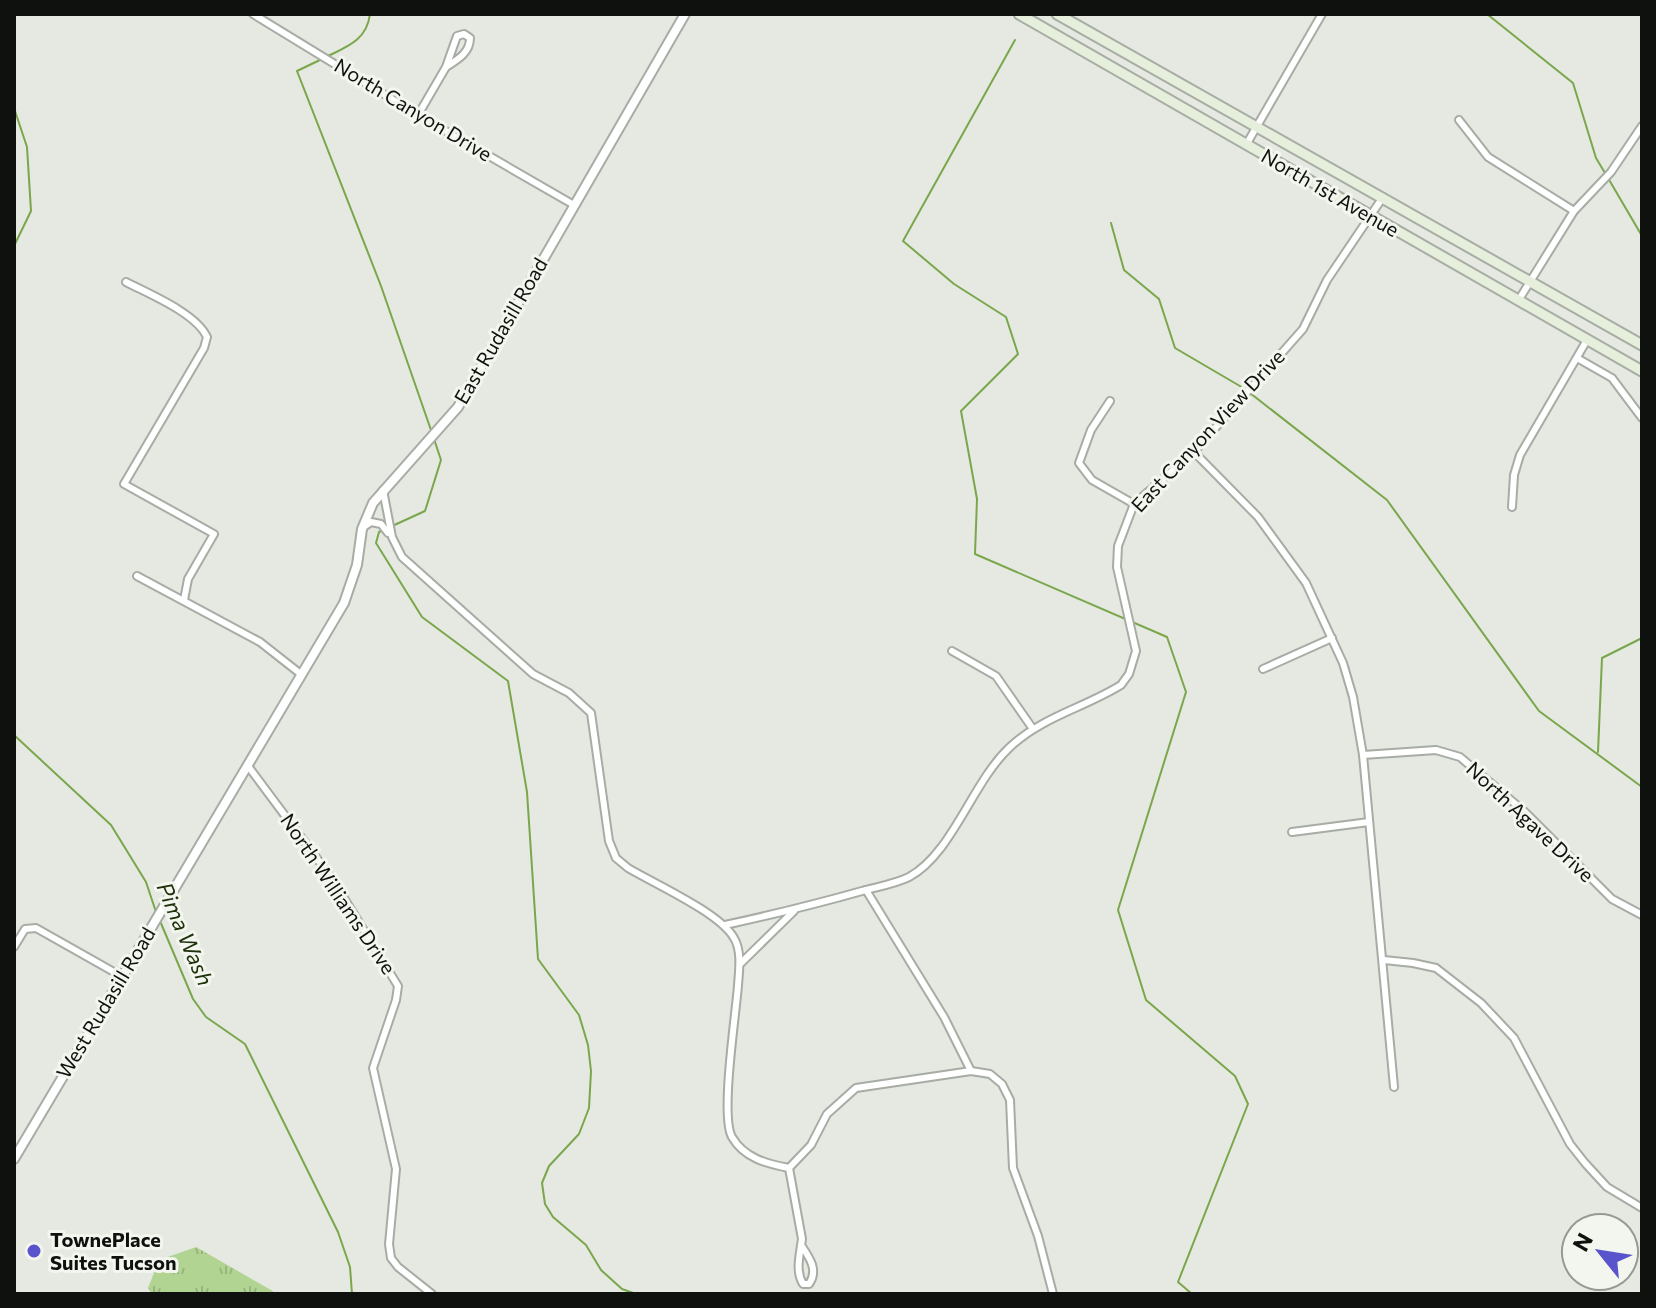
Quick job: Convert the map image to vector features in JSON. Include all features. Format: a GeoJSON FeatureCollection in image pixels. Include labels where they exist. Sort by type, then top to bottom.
{"type":"FeatureCollection","features":[{"type":"Feature","properties":{"kind":"main road","name":"North 1st Avenue"},"geometry":{"type":"LineString","coordinates":[[1019,14],[1642,371]]}},
{"type":"Feature","properties":{"kind":"main road","name":"North 1st Avenue"},"geometry":{"type":"LineString","coordinates":[[1057,14],[1642,345]]}},
{"type":"Feature","properties":{"kind":"street","name":"North Canyon Drive"},"geometry":{"type":"LineString","coordinates":[[253,14],[418,115],[574,205]]}},
{"type":"Feature","properties":{"kind":"street","name":"East Rudasill Road"},"geometry":{"type":"LineString","coordinates":[[248,766],[344,603],[357,565],[362,528],[373,503],[458,407],[685,14]]}},
{"type":"Feature","properties":{"kind":"street"},"geometry":{"type":"LineString","coordinates":[[1246,145],[1322,14]]}},
{"type":"Feature","properties":{"kind":"street"},"geometry":{"type":"LineString","coordinates":[[418,115],[446,67],[457,36],[464,34],[470,38],[460,59],[446,67]]}},
{"type":"Feature","properties":{"kind":"street"},"geometry":{"type":"LineString","coordinates":[[1459,120],[1488,157],[1574,211]]}},
{"type":"Feature","properties":{"kind":"street"},"geometry":{"type":"LineString","coordinates":[[1518,301],[1574,211],[1611,172],[1642,126]]}},
{"type":"Feature","properties":{"kind":"street","name":"East Canyon View Drive"},"geometry":{"type":"LineString","coordinates":[[725,925],[794,911],[909,877],[944,844],[977,787],[1000,757],[1033,729],[1121,685],[1129,674],[1136,651],[1117,567],[1118,546],[1134,504],[1194,452],[1303,329],[1327,280],[1383,197]]}},
{"type":"Feature","properties":{"kind":"street"},"geometry":{"type":"LineString","coordinates":[[126,282],[169,304],[203,328],[207,337],[204,348],[124,484],[214,534],[188,579],[184,600]]}},
{"type":"Feature","properties":{"kind":"street"},"geometry":{"type":"LineString","coordinates":[[1512,507],[1514,475],[1520,455],[1544,409],[1587,340]]}},
{"type":"Feature","properties":{"kind":"street"},"geometry":{"type":"LineString","coordinates":[[1577,358],[1612,378],[1642,418]]}},
{"type":"Feature","properties":{"kind":"street"},"geometry":{"type":"LineString","coordinates":[[1110,401],[1091,430],[1079,463],[1092,480],[1134,504]]}},
{"type":"Feature","properties":{"kind":"street"},"geometry":{"type":"LineString","coordinates":[[1194,452],[1258,517],[1306,583],[1332,638],[1353,697],[1363,755],[1394,1087]]}},
{"type":"Feature","properties":{"kind":"street"},"geometry":{"type":"LineString","coordinates":[[383,490],[393,540]]}},
{"type":"Feature","properties":{"kind":"street"},"geometry":{"type":"LineString","coordinates":[[362,528],[371,522],[381,524],[402,557],[533,674],[569,693],[591,713],[605,825],[616,858],[725,925],[737,941],[740,964],[729,1099],[730,1133],[738,1146],[759,1161],[789,1168]]}},
{"type":"Feature","properties":{"kind":"street"},"geometry":{"type":"LineString","coordinates":[[137,576],[260,642],[302,675]]}},
{"type":"Feature","properties":{"kind":"street"},"geometry":{"type":"LineString","coordinates":[[1263,669],[1332,638]]}},
{"type":"Feature","properties":{"kind":"street"},"geometry":{"type":"LineString","coordinates":[[952,651],[996,676],[1033,729]]}},
{"type":"Feature","properties":{"kind":"street","name":"North Agave Drive"},"geometry":{"type":"LineString","coordinates":[[1363,755],[1436,750],[1460,757],[1526,813],[1612,899],[1642,915]]}},
{"type":"Feature","properties":{"kind":"street","name":"West Rudasill Road"},"geometry":{"type":"LineString","coordinates":[[14,1159],[248,766]]}},
{"type":"Feature","properties":{"kind":"street","name":"North Williams Drive"},"geometry":{"type":"LineString","coordinates":[[248,766],[333,880],[398,986],[373,1068],[396,1169],[389,1244],[391,1258],[398,1267],[432,1294]]}},
{"type":"Feature","properties":{"kind":"street"},"geometry":{"type":"LineString","coordinates":[[1292,832],[1369,822]]}},
{"type":"Feature","properties":{"kind":"street"},"geometry":{"type":"LineString","coordinates":[[866,890],[929,990],[971,1071]]}},
{"type":"Feature","properties":{"kind":"street","name":"East Canyon View Drive"},"geometry":{"type":"LineString","coordinates":[[740,964],[794,911]]}},
{"type":"Feature","properties":{"kind":"street"},"geometry":{"type":"LineString","coordinates":[[14,947],[25,929],[36,928],[121,976]]}},
{"type":"Feature","properties":{"kind":"street"},"geometry":{"type":"LineString","coordinates":[[1384,960],[1436,968],[1481,1003],[1514,1038],[1570,1144],[1607,1187],[1642,1208]]}},
{"type":"Feature","properties":{"kind":"street"},"geometry":{"type":"LineString","coordinates":[[789,1168],[811,1145],[827,1114],[856,1088],[971,1071],[990,1074],[1002,1084],[1010,1100],[1013,1168],[1038,1236],[1053,1294]]}},
{"type":"Feature","properties":{"kind":"street"},"geometry":{"type":"LineString","coordinates":[[789,1168],[801,1245],[798,1273],[803,1284],[809,1284],[814,1266],[801,1245]]}},
{"type":"Feature","properties":{"kind":"green space"},"geometry":{"type":"Polygon","coordinates":[[[196,1247],[276,1294],[152,1294],[148,1288],[159,1260],[196,1247]]]}},
{"type":"Feature","properties":{"kind":"waterway"},"geometry":{"type":"LineString","coordinates":[[328,56],[361,36],[370,14]]}},
{"type":"Feature","properties":{"kind":"waterway"},"geometry":{"type":"LineString","coordinates":[[1487,14],[1573,83],[1596,158],[1605,173]]}},
{"type":"Feature","properties":{"kind":"waterway"},"geometry":{"type":"LineString","coordinates":[[1015,40],[903,241],[954,284],[1006,317],[1018,354],[961,411],[977,499],[975,554],[1167,637],[1186,692],[1118,910],[1146,1000],[1235,1076],[1248,1104],[1178,1282],[1192,1294]]}},
{"type":"Feature","properties":{"kind":"waterway"},"geometry":{"type":"LineString","coordinates":[[322,59],[297,71],[381,286],[432,433]]}},
{"type":"Feature","properties":{"kind":"waterway"},"geometry":{"type":"LineString","coordinates":[[14,108],[27,147],[31,211],[14,246]]}},
{"type":"Feature","properties":{"kind":"waterway"},"geometry":{"type":"LineString","coordinates":[[1608,178],[1642,236]]}},
{"type":"Feature","properties":{"kind":"waterway"},"geometry":{"type":"LineString","coordinates":[[1111,223],[1124,270],[1159,299],[1175,348],[1245,389]]}},
{"type":"Feature","properties":{"kind":"waterway"},"geometry":{"type":"LineString","coordinates":[[1250,393],[1387,500],[1539,711],[1642,787]]}},
{"type":"Feature","properties":{"kind":"waterway"},"geometry":{"type":"LineString","coordinates":[[390,527],[425,511],[441,460],[434,439]]}},
{"type":"Feature","properties":{"kind":"waterway"},"geometry":{"type":"LineString","coordinates":[[385,529],[379,532],[376,543],[422,617],[508,681],[527,792],[538,959],[579,1015],[588,1045],[591,1071],[589,1108],[579,1134],[549,1166],[542,1183],[545,1204],[553,1217],[586,1245],[601,1270],[622,1289],[636,1294]]}},
{"type":"Feature","properties":{"kind":"waterway"},"geometry":{"type":"LineString","coordinates":[[1598,752],[1602,658],[1642,638]]}},
{"type":"Feature","properties":{"kind":"waterway","name":"Pima Wash"},"geometry":{"type":"LineString","coordinates":[[14,735],[111,825],[146,882],[156,912]]}},
{"type":"Feature","properties":{"kind":"waterway","name":"Pima Wash"},"geometry":{"type":"LineString","coordinates":[[160,921],[193,999],[206,1017],[245,1044],[338,1232],[350,1267],[352,1294]]}},
{"type":"Feature","properties":{"kind":"place","name":"TownePlace Suites Tucson"},"geometry":{"type":"Point","coordinates":[34,1251]}}]}
